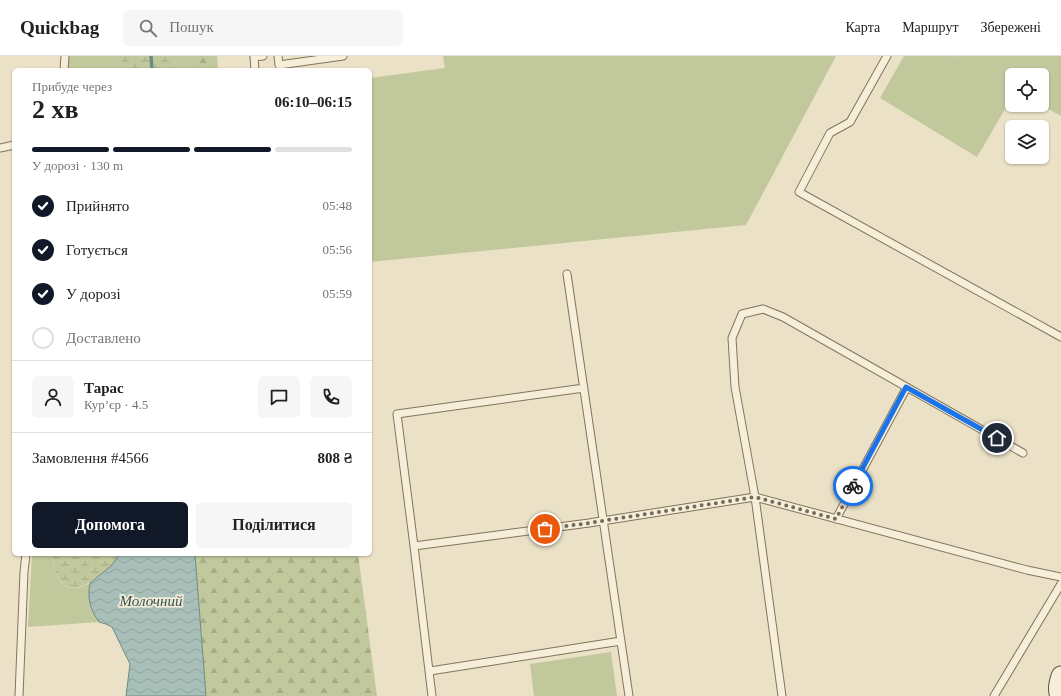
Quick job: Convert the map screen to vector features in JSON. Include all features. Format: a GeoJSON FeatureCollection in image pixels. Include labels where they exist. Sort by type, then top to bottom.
{"type":"FeatureCollection","features":[{"type":"Feature","properties":{"kind":"street"},"geometry":{"type":"LineString","coordinates":[[1060,696],[1058,686],[1061,676]]}},
{"type":"Feature","properties":{"kind":"lane"},"geometry":{"type":"LineString","coordinates":[[64,56],[64,68]]}},
{"type":"Feature","properties":{"kind":"lane"},"geometry":{"type":"LineString","coordinates":[[255,68],[254,57],[263,56]]}},
{"type":"Feature","properties":{"kind":"lane"},"geometry":{"type":"LineString","coordinates":[[278,56],[280,67],[343,56]]}},
{"type":"Feature","properties":{"kind":"lane"},"geometry":{"type":"LineString","coordinates":[[887,56],[850,122],[830,133],[799,192],[1061,337]]}},
{"type":"Feature","properties":{"kind":"lane"},"geometry":{"type":"LineString","coordinates":[[0,148],[12,145]]}},
{"type":"Feature","properties":{"kind":"lane"},"geometry":{"type":"LineString","coordinates":[[567,274],[629,696]]}},
{"type":"Feature","properties":{"kind":"lane"},"geometry":{"type":"LineString","coordinates":[[782,696],[755,497],[735,387],[732,338],[742,314],[764,309],[783,317],[1023,453]]}},
{"type":"Feature","properties":{"kind":"lane"},"geometry":{"type":"LineString","coordinates":[[836,519],[906,387]]}},
{"type":"Feature","properties":{"kind":"lane"},"geometry":{"type":"LineString","coordinates":[[432,696],[397,414],[584,388]]}},
{"type":"Feature","properties":{"kind":"lane"},"geometry":{"type":"LineString","coordinates":[[414,546],[603,521],[755,497],[1027,570],[1061,577]]}},
{"type":"Feature","properties":{"kind":"lane"},"geometry":{"type":"LineString","coordinates":[[19,696],[26,556]]}},
{"type":"Feature","properties":{"kind":"lane"},"geometry":{"type":"LineString","coordinates":[[994,696],[1061,584]]}},
{"type":"Feature","properties":{"kind":"lane"},"geometry":{"type":"LineString","coordinates":[[430,671],[621,641]]}},
{"type":"Feature","properties":{"kind":"green space"},"geometry":{"type":"Polygon","coordinates":[[[69,56],[122,56],[122,68],[69,68],[69,56]]]}},
{"type":"Feature","properties":{"kind":"green space"},"geometry":{"type":"Polygon","coordinates":[[[122,56],[174,56],[175,68],[122,68],[122,56]]]}},
{"type":"Feature","properties":{"kind":"green space"},"geometry":{"type":"Polygon","coordinates":[[[174,56],[187,56],[186,68],[175,68],[174,56]]]}},
{"type":"Feature","properties":{"kind":"green space"},"geometry":{"type":"Polygon","coordinates":[[[187,56],[217,56],[218,68],[186,68],[187,56]]]}},
{"type":"Feature","properties":{"kind":"green space"},"geometry":{"type":"Polygon","coordinates":[[[443,56],[836,56],[746,225],[372,262],[372,78],[445,68],[443,56]]]}},
{"type":"Feature","properties":{"kind":"green space"},"geometry":{"type":"Polygon","coordinates":[[[904,56],[1061,56],[1061,116],[1049,109],[1049,68],[1005,68],[1005,109],[977,157],[880,98],[904,56]]]}},
{"type":"Feature","properties":{"kind":"green space"},"geometry":{"type":"Polygon","coordinates":[[[32,556],[53,556],[56,573],[62,584],[67,587],[81,587],[90,583],[89,593],[91,603],[99,622],[28,627],[32,556]]]}},
{"type":"Feature","properties":{"kind":"green space"},"geometry":{"type":"Polygon","coordinates":[[[53,556],[119,556],[111,567],[101,575],[86,585],[74,588],[63,584],[59,579],[56,574],[53,556]]]}},
{"type":"Feature","properties":{"kind":"green space"},"geometry":{"type":"Polygon","coordinates":[[[195,556],[358,556],[377,696],[206,696],[195,556]]]}},
{"type":"Feature","properties":{"kind":"green space"},"geometry":{"type":"Polygon","coordinates":[[[611,652],[617,696],[534,696],[530,664],[611,652]]]}},
{"type":"Feature","properties":{"kind":"water","name":"Молочний"},"geometry":{"type":"Polygon","coordinates":[[[118,556],[195,556],[206,696],[126,696],[130,664],[112,627],[99,622],[91,608],[90,603],[90,583],[111,566],[118,556]]]}},
{"type":"Feature","properties":{"kind":"waterway"},"geometry":{"type":"LineString","coordinates":[[151,56],[152,68]]}},
{"type":"Feature","properties":{"kind":"way so far"},"geometry":{"type":"LineString","coordinates":[[545,529],[755,497],[836,519],[853,486]]}},
{"type":"Feature","properties":{"kind":"route"},"geometry":{"type":"LineString","coordinates":[[853,486],[906,387],[997,438]]}}]}
